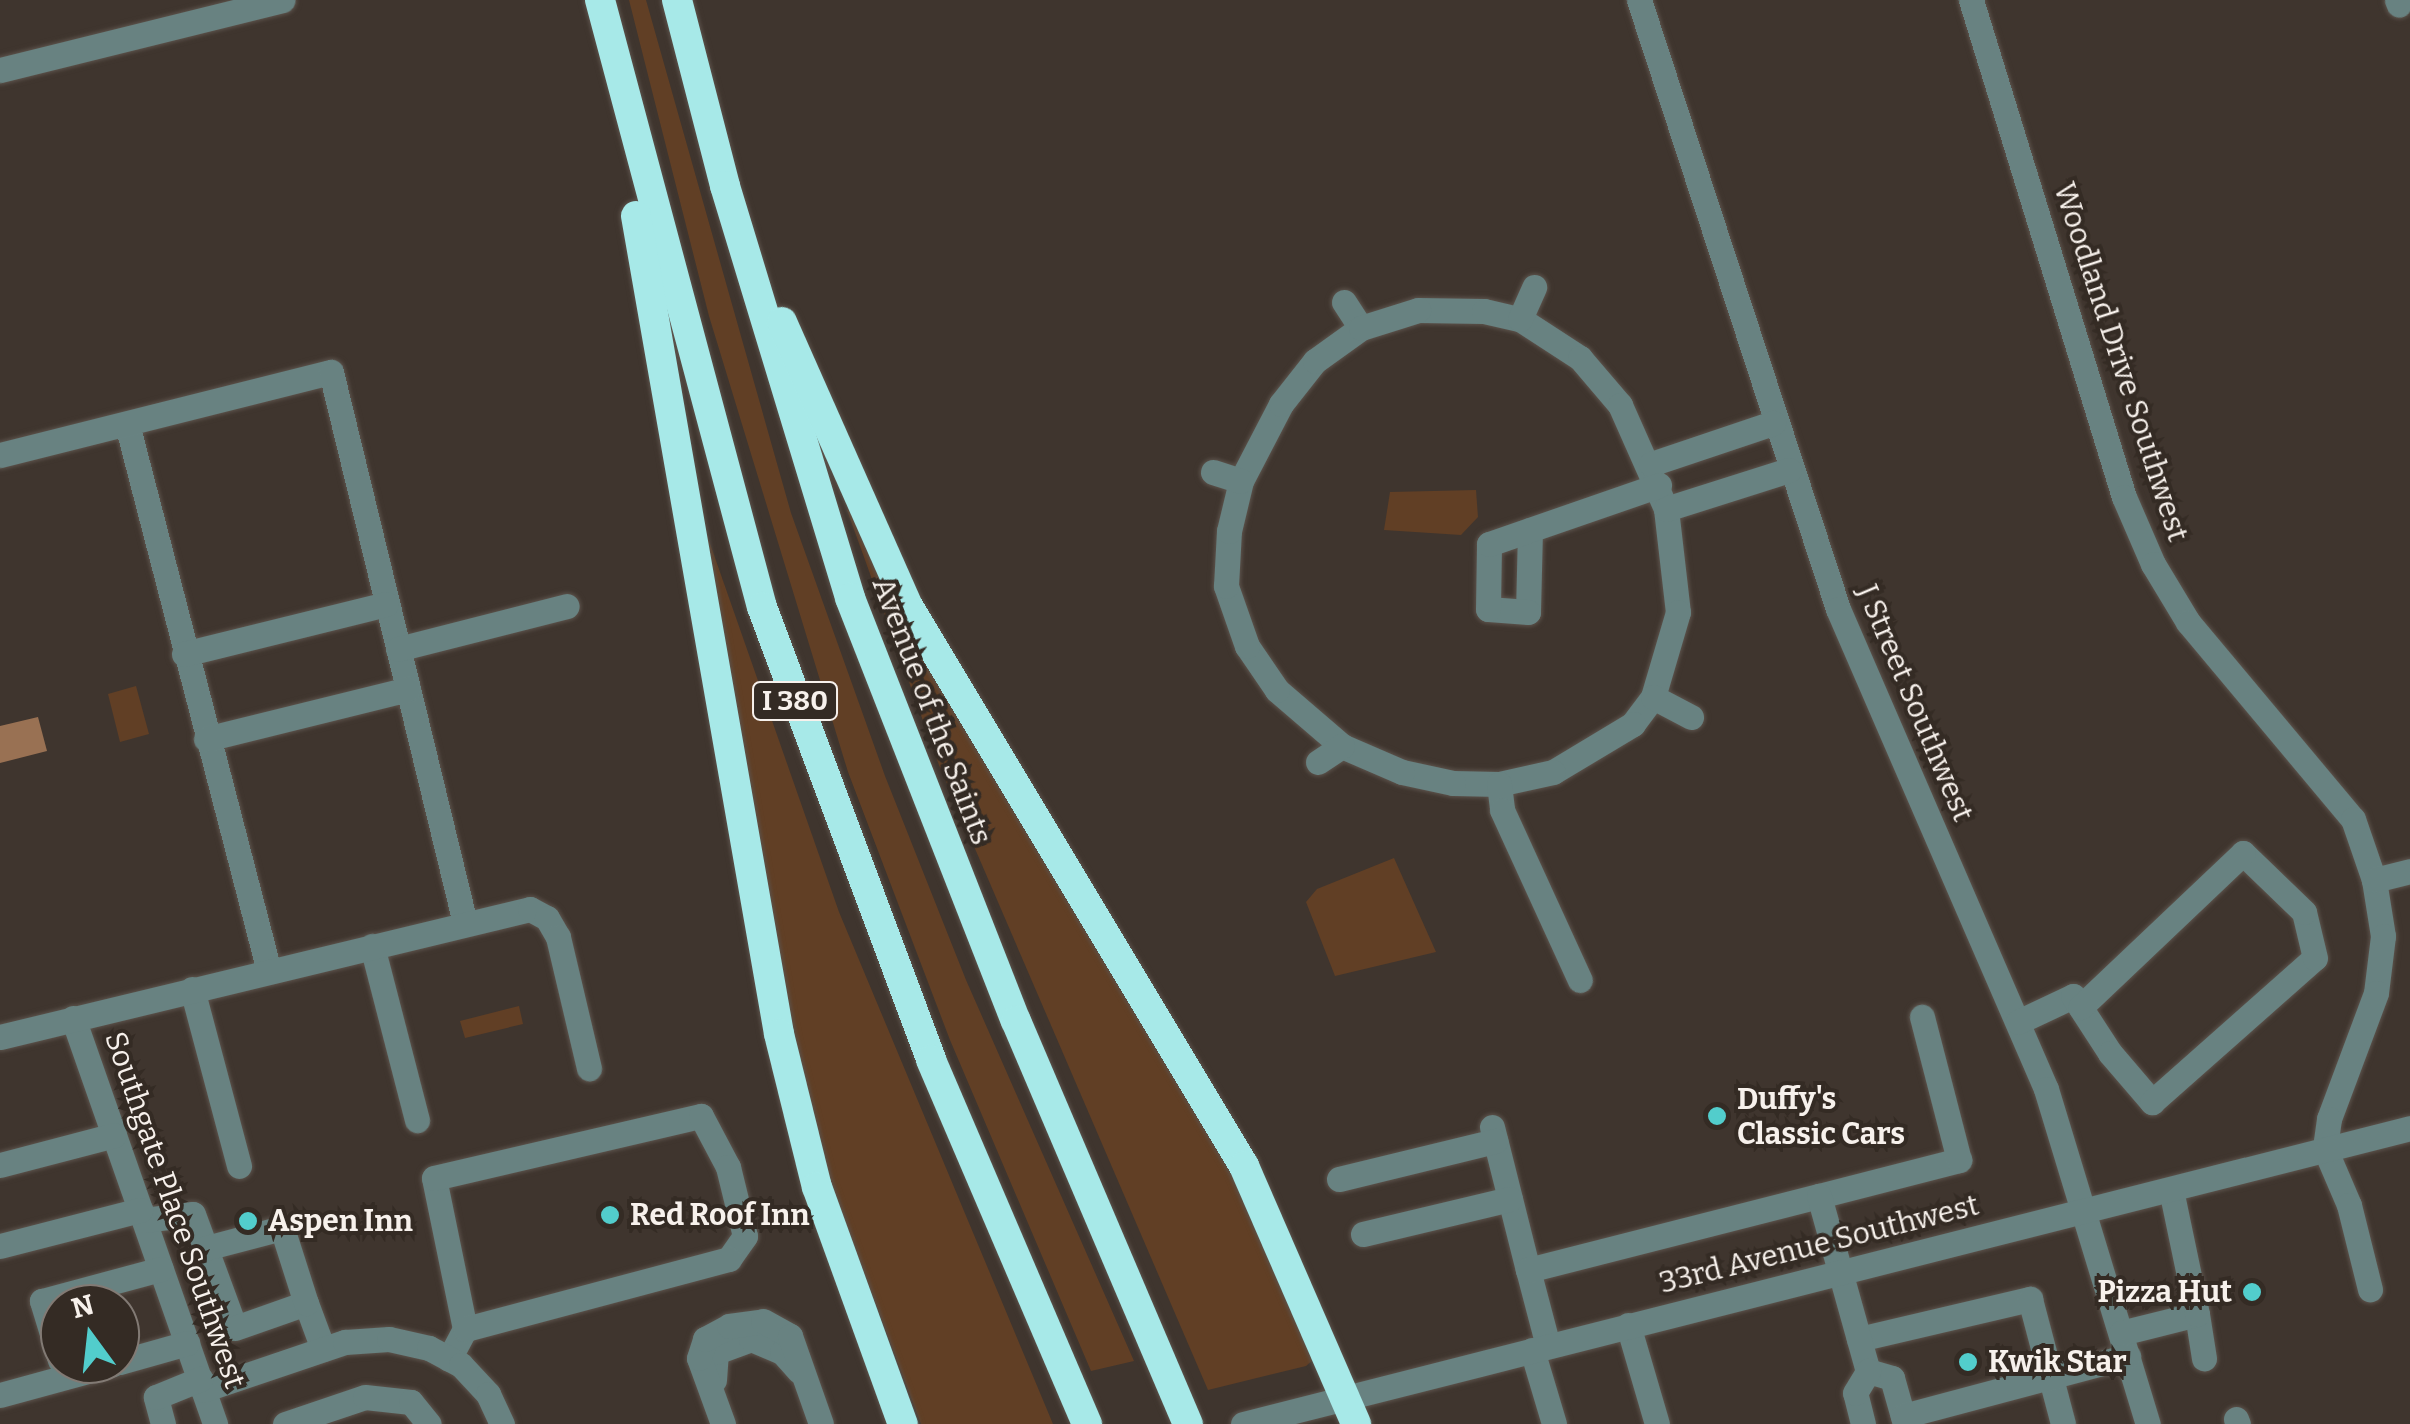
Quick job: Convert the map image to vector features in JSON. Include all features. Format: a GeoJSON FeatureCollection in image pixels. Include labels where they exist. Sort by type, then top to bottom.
{"type":"FeatureCollection","features":[{"type":"Feature","properties":{"kind":"highway","name":"Avenue of the Saints"},"geometry":{"type":"LineString","coordinates":[[677,0],[725,186],[850,598],[965,896],[1188,1424]]}},
{"type":"Feature","properties":{"kind":"highway"},"geometry":{"type":"LineString","coordinates":[[600,3],[779,1034],[817,1187],[903,1424]]}},
{"type":"Feature","properties":{"kind":"highway","name":"I 380"},"geometry":{"type":"LineString","coordinates":[[600,3],[762,607],[924,1042],[1087,1424]]}},
{"type":"Feature","properties":{"kind":"highway"},"geometry":{"type":"LineString","coordinates":[[725,186],[908,606],[985,743],[1201,1086],[1352,1411]]}},
{"type":"Feature","properties":{"kind":"street"},"geometry":{"type":"LineString","coordinates":[[0,70],[282,0]]}},
{"type":"Feature","properties":{"kind":"street","name":"J Street Southwest"},"geometry":{"type":"LineString","coordinates":[[1639,0],[1789,470],[1858,662],[2018,1022],[2084,1212],[2148,1424]]}},
{"type":"Feature","properties":{"kind":"street","name":"Woodland Drive Southwest"},"geometry":{"type":"LineString","coordinates":[[1971,0],[2124,496],[2153,564],[2188,622],[2353,819],[2374,880],[2383,936],[2376,994],[2324,1149]]}},
{"type":"Feature","properties":{"kind":"street"},"geometry":{"type":"LineString","coordinates":[[1520,319],[1534,287]]}},
{"type":"Feature","properties":{"kind":"street"},"geometry":{"type":"LineString","coordinates":[[1344,302],[1361,328]]}},
{"type":"Feature","properties":{"kind":"street"},"geometry":{"type":"LineString","coordinates":[[1453,308],[1520,319],[1602,379],[1659,486],[1678,612],[1653,697],[1633,724],[1596,751],[1553,772],[1499,784],[1453,784],[1402,772],[1342,746],[1277,690],[1247,646],[1226,586],[1229,531],[1241,481],[1281,404],[1315,361],[1361,328],[1418,310],[1453,308]]}},
{"type":"Feature","properties":{"kind":"street"},"geometry":{"type":"LineString","coordinates":[[0,455],[331,372],[465,923]]}},
{"type":"Feature","properties":{"kind":"street"},"geometry":{"type":"LineString","coordinates":[[1530,530],[1659,486],[1773,423]]}},
{"type":"Feature","properties":{"kind":"street"},"geometry":{"type":"LineString","coordinates":[[127,424],[268,971]]}},
{"type":"Feature","properties":{"kind":"street"},"geometry":{"type":"LineString","coordinates":[[1659,486],[1789,470]]}},
{"type":"Feature","properties":{"kind":"street"},"geometry":{"type":"LineString","coordinates":[[1213,472],[1241,481]]}},
{"type":"Feature","properties":{"kind":"street"},"geometry":{"type":"LineString","coordinates":[[184,654],[386,604]]}},
{"type":"Feature","properties":{"kind":"street"},"geometry":{"type":"LineString","coordinates":[[398,649],[567,606]]}},
{"type":"Feature","properties":{"kind":"street"},"geometry":{"type":"LineString","coordinates":[[206,738],[408,689]]}},
{"type":"Feature","properties":{"kind":"street"},"geometry":{"type":"LineString","coordinates":[[1653,697],[1691,717]]}},
{"type":"Feature","properties":{"kind":"street"},"geometry":{"type":"LineString","coordinates":[[1318,762],[1342,746]]}},
{"type":"Feature","properties":{"kind":"street"},"geometry":{"type":"LineString","coordinates":[[1499,784],[1502,810],[1580,980]]}},
{"type":"Feature","properties":{"kind":"street"},"geometry":{"type":"LineString","coordinates":[[2018,1022],[2074,996],[2081,1007],[2152,1102],[2315,958],[2304,912],[2243,853],[2081,1007]]}},
{"type":"Feature","properties":{"kind":"street"},"geometry":{"type":"LineString","coordinates":[[2374,880],[2410,870]]}},
{"type":"Feature","properties":{"kind":"street"},"geometry":{"type":"LineString","coordinates":[[0,1037],[530,909],[547,918],[558,937],[590,1068]]}},
{"type":"Feature","properties":{"kind":"street"},"geometry":{"type":"LineString","coordinates":[[372,946],[417,1120]]}},
{"type":"Feature","properties":{"kind":"street"},"geometry":{"type":"LineString","coordinates":[[192,989],[239,1166]]}},
{"type":"Feature","properties":{"kind":"street"},"geometry":{"type":"LineString","coordinates":[[1528,1270],[1959,1160],[1922,1017]]}},
{"type":"Feature","properties":{"kind":"street","name":"Southgate Place Southwest"},"geometry":{"type":"LineString","coordinates":[[73,1018],[215,1424]]}},
{"type":"Feature","properties":{"kind":"street"},"geometry":{"type":"LineString","coordinates":[[449,1359],[465,1328],[434,1178],[700,1116],[728,1167],[746,1236],[729,1258],[465,1328]]}},
{"type":"Feature","properties":{"kind":"street","name":"33rd Avenue Southwest"},"geometry":{"type":"LineString","coordinates":[[1243,1424],[1352,1411],[1540,1348],[2410,1128]]}},
{"type":"Feature","properties":{"kind":"street"},"geometry":{"type":"LineString","coordinates":[[1340,1180],[1493,1134],[1528,1270],[1554,1424]]}},
{"type":"Feature","properties":{"kind":"street"},"geometry":{"type":"LineString","coordinates":[[0,1165],[114,1135]]}},
{"type":"Feature","properties":{"kind":"street"},"geometry":{"type":"LineString","coordinates":[[2324,1149],[2350,1204],[2370,1289]]}},
{"type":"Feature","properties":{"kind":"street"},"geometry":{"type":"LineString","coordinates":[[2172,1190],[2204,1358]]}},
{"type":"Feature","properties":{"kind":"street"},"geometry":{"type":"LineString","coordinates":[[1820,1196],[1868,1370],[1855,1394],[1863,1424]]}},
{"type":"Feature","properties":{"kind":"street"},"geometry":{"type":"LineString","coordinates":[[1363,1234],[1510,1199]]}},
{"type":"Feature","properties":{"kind":"street"},"geometry":{"type":"LineString","coordinates":[[0,1246],[142,1215],[194,1214],[236,1328],[306,1303]]}},
{"type":"Feature","properties":{"kind":"street"},"geometry":{"type":"LineString","coordinates":[[206,1248],[282,1228],[323,1349]]}},
{"type":"Feature","properties":{"kind":"street"},"geometry":{"type":"LineString","coordinates":[[105,1284],[161,1269]]}},
{"type":"Feature","properties":{"kind":"street"},"geometry":{"type":"LineString","coordinates":[[1858,1340],[2030,1298],[2063,1424]]}},
{"type":"Feature","properties":{"kind":"street"},"geometry":{"type":"LineString","coordinates":[[1868,1370],[1892,1378],[1904,1420],[2050,1377],[2197,1314]]}},
{"type":"Feature","properties":{"kind":"street"},"geometry":{"type":"LineString","coordinates":[[723,1424],[699,1358],[705,1339],[729,1326],[763,1322],[790,1336],[821,1424]]}},
{"type":"Feature","properties":{"kind":"street"},"geometry":{"type":"LineString","coordinates":[[1628,1325],[1657,1424]]}},
{"type":"Feature","properties":{"kind":"street"},"geometry":{"type":"LineString","coordinates":[[735,1424],[714,1379],[716,1352],[751,1339],[782,1352],[805,1379]]}},
{"type":"Feature","properties":{"kind":"street"},"geometry":{"type":"LineString","coordinates":[[163,1424],[156,1397],[323,1349],[389,1340],[449,1359],[488,1394],[501,1424]]}},
{"type":"Feature","properties":{"kind":"street"},"geometry":{"type":"LineString","coordinates":[[140,1356],[187,1343]]}},
{"type":"Feature","properties":{"kind":"street"},"geometry":{"type":"LineString","coordinates":[[0,1395],[40,1377]]}},
{"type":"Feature","properties":{"kind":"street"},"geometry":{"type":"LineString","coordinates":[[284,1424],[365,1397],[411,1402],[429,1424]]}},
{"type":"Feature","properties":{"kind":"shaded area"},"geometry":{"type":"Polygon","coordinates":[[[629,0],[646,0],[791,513],[885,776],[966,980],[1134,1361],[1091,1371],[950,1040],[848,772],[709,316],[629,0]]]}},
{"type":"Feature","properties":{"kind":"shaded area"},"geometry":{"type":"Polygon","coordinates":[[[1476,490],[1478,517],[1461,535],[1384,530],[1390,492],[1476,490]]]}},
{"type":"Feature","properties":{"kind":"shaded area"},"geometry":{"type":"Polygon","coordinates":[[[852,509],[1236,1181],[1313,1360],[1306,1366],[1208,1390],[939,765],[847,510],[852,509]]]}},
{"type":"Feature","properties":{"kind":"shaded area"},"geometry":{"type":"Polygon","coordinates":[[[707,535],[839,912],[1053,1424],[921,1424],[825,1169],[787,1014],[699,537],[707,535]]]}},
{"type":"Feature","properties":{"kind":"shaded area"},"geometry":{"type":"Polygon","coordinates":[[[136,686],[149,734],[120,742],[108,694],[136,686]]]}},
{"type":"Feature","properties":{"kind":"shaded area"},"geometry":{"type":"Polygon","coordinates":[[[38,717],[47,751],[0,763],[0,726],[38,717]]]}},
{"type":"Feature","properties":{"kind":"shaded area"},"geometry":{"type":"Polygon","coordinates":[[[1394,858],[1436,952],[1335,976],[1306,902],[1317,889],[1394,858]]]}},
{"type":"Feature","properties":{"kind":"shaded area"},"geometry":{"type":"Polygon","coordinates":[[[519,1006],[523,1024],[465,1038],[460,1021],[519,1006]]]}},
{"type":"Feature","properties":{"kind":"place","name":"Duffy's Classic Cars"},"geometry":{"type":"Point","coordinates":[1717,1116]}},
{"type":"Feature","properties":{"kind":"place","name":"Red Roof Inn"},"geometry":{"type":"Point","coordinates":[610,1215]}},
{"type":"Feature","properties":{"kind":"place","name":"Aspen Inn"},"geometry":{"type":"Point","coordinates":[248,1221]}},
{"type":"Feature","properties":{"kind":"place","name":"Pizza Hut"},"geometry":{"type":"Point","coordinates":[2252,1292]}},
{"type":"Feature","properties":{"kind":"place","name":"Kwik Star"},"geometry":{"type":"Point","coordinates":[1968,1362]}}]}
